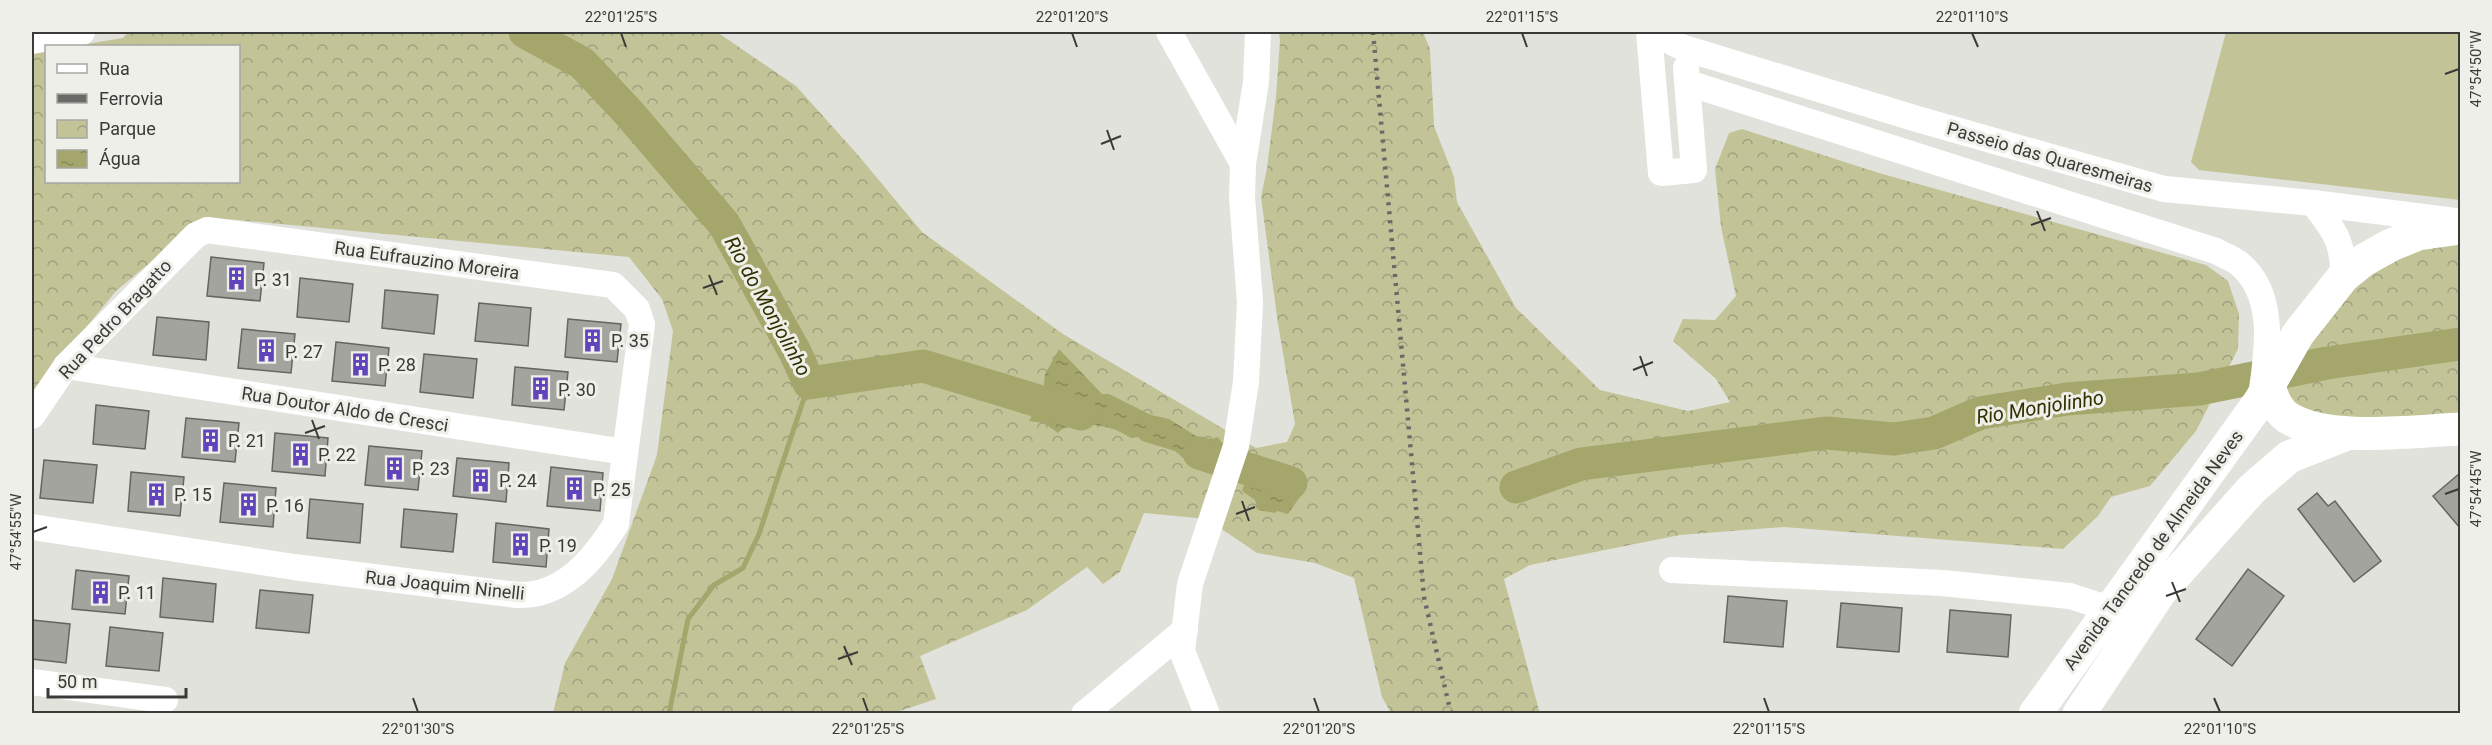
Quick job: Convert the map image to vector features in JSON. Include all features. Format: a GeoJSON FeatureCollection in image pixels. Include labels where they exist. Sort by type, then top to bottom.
{"type":"FeatureCollection","features":[{"type":"Feature","properties":{"kind":"main road"},"geometry":{"type":"LineString","coordinates":[[2160,592],[2243,462],[2283,339],[2343,277],[2364,260],[2391,245],[2418,234],[2460,228]]}},
{"type":"Feature","properties":{"kind":"main road"},"geometry":{"type":"LineString","coordinates":[[2264,392],[2273,399],[2285,416],[2303,426],[2347,434],[2460,429]]}},
{"type":"Feature","properties":{"kind":"main road","name":"Avenida Tancredo de Almeida Neves"},"geometry":{"type":"LineString","coordinates":[[2035,714],[2264,392]]}},
{"type":"Feature","properties":{"kind":"main road","name":"Avenida Tancredo de Almeida Neves"},"geometry":{"type":"LineString","coordinates":[[2079,714],[2160,592],[2252,489],[2289,457],[2347,434]]}},
{"type":"Feature","properties":{"kind":"street"},"geometry":{"type":"LineString","coordinates":[[32,41],[82,32]]}},
{"type":"Feature","properties":{"kind":"street"},"geometry":{"type":"LineString","coordinates":[[1169,32],[1244,164]]}},
{"type":"Feature","properties":{"kind":"street"},"geometry":{"type":"LineString","coordinates":[[1207,714],[1182,651],[1190,584],[1236,446],[1246,382],[1250,302],[1242,197],[1244,164],[1256,82],[1258,32]]}},
{"type":"Feature","properties":{"kind":"street"},"geometry":{"type":"LineString","coordinates":[[1649,32],[1661,173],[1694,170],[1683,40]]}},
{"type":"Feature","properties":{"kind":"street","name":"Passeio das Quaresmeiras"},"geometry":{"type":"LineString","coordinates":[[1660,32],[1673,43],[1683,40],[1917,119],[2164,189],[2313,203],[2460,222]]}},
{"type":"Feature","properties":{"kind":"street","name":"Passeio das Quaresmeiras"},"geometry":{"type":"LineString","coordinates":[[1688,83],[2216,251],[2236,261],[2254,282],[2266,314],[2283,339]]}},
{"type":"Feature","properties":{"kind":"street"},"geometry":{"type":"LineString","coordinates":[[2313,203],[2333,228],[2341,244],[2344,256],[2343,277]]}},
{"type":"Feature","properties":{"kind":"street","name":"Rua Eufrauzino Moreira"},"geometry":{"type":"LineString","coordinates":[[207,230],[613,285],[637,309]]}},
{"type":"Feature","properties":{"kind":"street","name":"Rua Pedro Bragatto"},"geometry":{"type":"LineString","coordinates":[[32,416],[66,366],[172,257],[196,235],[207,230]]}},
{"type":"Feature","properties":{"kind":"street","name":"Rua Joaquim Ninelli"},"geometry":{"type":"LineString","coordinates":[[32,527],[294,567],[531,595],[543,592],[576,573],[600,550],[616,524],[642,324],[637,309]]}},
{"type":"Feature","properties":{"kind":"street","name":"Rua Doutor Aldo de Cresci"},"geometry":{"type":"LineString","coordinates":[[66,366],[624,452]]}},
{"type":"Feature","properties":{"kind":"street"},"geometry":{"type":"LineString","coordinates":[[1672,570],[1943,583],[2070,596],[2109,609]]}},
{"type":"Feature","properties":{"kind":"street"},"geometry":{"type":"LineString","coordinates":[[1084,714],[1185,630]]}},
{"type":"Feature","properties":{"kind":"street"},"geometry":{"type":"LineString","coordinates":[[32,682],[165,700]]}},
{"type":"Feature","properties":{"kind":"green space"},"geometry":{"type":"Polygon","coordinates":[[[128,32],[717,32],[796,86],[858,155],[922,232],[1063,334],[1256,448],[1287,442],[1295,424],[1278,324],[1261,197],[1276,96],[1279,32],[1423,32],[1430,49],[1434,126],[1454,177],[1457,202],[1516,308],[1600,390],[1688,411],[1730,402],[1716,379],[1673,341],[1683,319],[1715,320],[1736,296],[1721,227],[1715,169],[1729,133],[1742,129],[1879,173],[2206,265],[2228,281],[2239,314],[2238,349],[2196,431],[2150,486],[2111,497],[2098,516],[2063,549],[1784,527],[1680,535],[1530,565],[1504,579],[1540,714],[1391,713],[1382,697],[1354,578],[1315,563],[1257,553],[1207,519],[1144,513],[1120,572],[1103,584],[1087,567],[1027,610],[920,656],[936,699],[891,714],[553,713],[565,663],[612,579],[657,455],[673,331],[662,299],[629,257],[205,217],[116,291],[48,374],[32,399],[32,54],[45,51],[45,183],[240,183],[240,45],[80,45],[123,38],[128,32]]]}},
{"type":"Feature","properties":{"kind":"green space"},"geometry":{"type":"Polygon","coordinates":[[[2226,32],[2460,32],[2460,200],[2199,170],[2191,162],[2226,32]]]}},
{"type":"Feature","properties":{"kind":"green space"},"geometry":{"type":"Polygon","coordinates":[[[2460,228],[2460,429],[2347,434],[2273,399],[2343,277],[2460,228]]]}},
{"type":"Feature","properties":{"kind":"water"},"geometry":{"type":"Polygon","coordinates":[[[1059,349],[1102,394],[1109,394],[1151,415],[1169,419],[1204,441],[1218,437],[1229,453],[1225,471],[1204,469],[1197,461],[1188,462],[1175,451],[1142,441],[1138,437],[1131,438],[1109,428],[1084,425],[1081,430],[1069,427],[1058,433],[1044,423],[1029,421],[1043,394],[1045,374],[1059,349]]]}},
{"type":"Feature","properties":{"kind":"water"},"geometry":{"type":"Polygon","coordinates":[[[1280,474],[1298,477],[1302,494],[1288,514],[1258,510],[1255,500],[1242,491],[1247,475],[1264,479],[1280,474]]]}},
{"type":"Feature","properties":{"kind":"building","name":"P. 31"},"geometry":{"type":"Polygon","coordinates":[[[211,257],[264,263],[260,301],[207,296],[211,257]]]}},
{"type":"Feature","properties":{"kind":"building"},"geometry":{"type":"Polygon","coordinates":[[[300,278],[353,284],[349,322],[297,317],[300,278]]]}},
{"type":"Feature","properties":{"kind":"building"},"geometry":{"type":"Polygon","coordinates":[[[385,290],[438,295],[434,334],[382,328],[385,290]]]}},
{"type":"Feature","properties":{"kind":"building"},"geometry":{"type":"Polygon","coordinates":[[[479,303],[531,308],[528,346],[475,341],[479,303]]]}},
{"type":"Feature","properties":{"kind":"building"},"geometry":{"type":"Polygon","coordinates":[[[157,317],[209,322],[206,360],[153,355],[157,317]]]}},
{"type":"Feature","properties":{"kind":"building","name":"P. 35"},"geometry":{"type":"Polygon","coordinates":[[[568,319],[621,324],[617,362],[565,357],[568,319]]]}},
{"type":"Feature","properties":{"kind":"building","name":"P. 27"},"geometry":{"type":"Polygon","coordinates":[[[242,329],[295,334],[291,373],[238,368],[242,329]]]}},
{"type":"Feature","properties":{"kind":"building","name":"P. 28"},"geometry":{"type":"Polygon","coordinates":[[[336,342],[389,348],[385,386],[332,381],[336,342]]]}},
{"type":"Feature","properties":{"kind":"building"},"geometry":{"type":"Polygon","coordinates":[[[424,354],[477,359],[473,398],[420,392],[424,354]]]}},
{"type":"Feature","properties":{"kind":"building","name":"P. 30"},"geometry":{"type":"Polygon","coordinates":[[[515,367],[568,372],[564,410],[512,405],[515,367]]]}},
{"type":"Feature","properties":{"kind":"building"},"geometry":{"type":"Polygon","coordinates":[[[96,405],[149,411],[145,449],[93,444],[96,405]]]}},
{"type":"Feature","properties":{"kind":"building","name":"P. 21"},"geometry":{"type":"Polygon","coordinates":[[[186,418],[239,423],[235,462],[182,457],[186,418]]]}},
{"type":"Feature","properties":{"kind":"building","name":"P. 22"},"geometry":{"type":"Polygon","coordinates":[[[275,433],[328,438],[325,476],[272,471],[275,433]]]}},
{"type":"Feature","properties":{"kind":"building","name":"P. 23"},"geometry":{"type":"Polygon","coordinates":[[[369,446],[422,451],[418,490],[365,485],[369,446]]]}},
{"type":"Feature","properties":{"kind":"building","name":"P. 24"},"geometry":{"type":"Polygon","coordinates":[[[457,458],[509,463],[506,502],[453,496],[457,458]]]}},
{"type":"Feature","properties":{"kind":"building"},"geometry":{"type":"Polygon","coordinates":[[[44,460],[97,465],[93,503],[40,498],[44,460]]]}},
{"type":"Feature","properties":{"kind":"building","name":"P. 25"},"geometry":{"type":"Polygon","coordinates":[[[551,467],[603,473],[600,511],[547,506],[551,467]]]}},
{"type":"Feature","properties":{"kind":"building","name":"P. 15"},"geometry":{"type":"Polygon","coordinates":[[[131,472],[184,477],[180,516],[128,511],[131,472]]]}},
{"type":"Feature","properties":{"kind":"building"},"geometry":{"type":"Polygon","coordinates":[[[2460,473],[2460,528],[2433,496],[2460,473]]]}},
{"type":"Feature","properties":{"kind":"building","name":"P. 16"},"geometry":{"type":"Polygon","coordinates":[[[224,483],[276,488],[273,527],[220,522],[224,483]]]}},
{"type":"Feature","properties":{"kind":"building"},"geometry":{"type":"Polygon","coordinates":[[[2317,493],[2328,506],[2335,501],[2381,561],[2354,582],[2298,509],[2317,493]]]}},
{"type":"Feature","properties":{"kind":"building"},"geometry":{"type":"Polygon","coordinates":[[[310,499],[363,504],[360,543],[307,538],[310,499]]]}},
{"type":"Feature","properties":{"kind":"building"},"geometry":{"type":"Polygon","coordinates":[[[404,509],[457,514],[453,552],[401,547],[404,509]]]}},
{"type":"Feature","properties":{"kind":"building","name":"P. 19"},"geometry":{"type":"Polygon","coordinates":[[[496,523],[549,529],[546,567],[493,562],[496,523]]]}},
{"type":"Feature","properties":{"kind":"building"},"geometry":{"type":"Polygon","coordinates":[[[2248,569],[2284,596],[2232,666],[2196,639],[2248,569]]]}},
{"type":"Feature","properties":{"kind":"building","name":"P. 11"},"geometry":{"type":"Polygon","coordinates":[[[76,570],[129,576],[125,614],[72,609],[76,570]]]}},
{"type":"Feature","properties":{"kind":"building"},"geometry":{"type":"Polygon","coordinates":[[[163,578],[216,584],[213,622],[160,617],[163,578]]]}},
{"type":"Feature","properties":{"kind":"building"},"geometry":{"type":"Polygon","coordinates":[[[260,590],[313,595],[309,633],[256,628],[260,590]]]}},
{"type":"Feature","properties":{"kind":"building"},"geometry":{"type":"Polygon","coordinates":[[[1728,596],[1787,601],[1783,647],[1724,642],[1728,596]]]}},
{"type":"Feature","properties":{"kind":"building"},"geometry":{"type":"Polygon","coordinates":[[[1841,603],[1902,608],[1899,652],[1837,647],[1841,603]]]}},
{"type":"Feature","properties":{"kind":"building"},"geometry":{"type":"Polygon","coordinates":[[[1950,610],[2011,615],[2008,657],[1947,652],[1950,610]]]}},
{"type":"Feature","properties":{"kind":"building"},"geometry":{"type":"Polygon","coordinates":[[[32,620],[70,624],[66,663],[32,659],[32,620]]]}},
{"type":"Feature","properties":{"kind":"building"},"geometry":{"type":"Polygon","coordinates":[[[110,627],[163,633],[159,671],[106,666],[110,627]]]}},
{"type":"Feature","properties":{"kind":"waterway","name":"Rio do Monjolinho"},"geometry":{"type":"LineString","coordinates":[[525,32],[582,63],[628,112],[724,224],[795,352],[809,383],[923,366],[1081,414]]}},
{"type":"Feature","properties":{"kind":"waterway","name":"Rio Monjolinho"},"geometry":{"type":"LineString","coordinates":[[1516,487],[1581,464],[1826,433],[1894,439],[1934,433],[1980,413],[2067,399],[2199,389],[2327,363],[2460,344]]}},
{"type":"Feature","properties":{"kind":"waterway"},"geometry":{"type":"LineString","coordinates":[[669,714],[688,619],[714,585],[743,568],[759,534],[809,383]]}},
{"type":"Feature","properties":{"kind":"waterway","name":"Rio do Monjolinho"},"geometry":{"type":"LineString","coordinates":[[1199,453],[1291,483]]}},
{"type":"Feature","properties":{"kind":"railway"},"geometry":{"type":"LineString","coordinates":[[1373,32],[1424,597],[1451,714]]}},
{"type":"Feature","properties":{"kind":"place","name":"P. 31"},"geometry":{"type":"Point","coordinates":[236,279]}},
{"type":"Feature","properties":{"kind":"place","name":"P. 35"},"geometry":{"type":"Point","coordinates":[593,340]}},
{"type":"Feature","properties":{"kind":"place","name":"P. 27"},"geometry":{"type":"Point","coordinates":[267,351]}},
{"type":"Feature","properties":{"kind":"place","name":"P. 28"},"geometry":{"type":"Point","coordinates":[360,364]}},
{"type":"Feature","properties":{"kind":"place","name":"P. 30"},"geometry":{"type":"Point","coordinates":[540,389]}},
{"type":"Feature","properties":{"kind":"place","name":"P. 21"},"geometry":{"type":"Point","coordinates":[210,440]}},
{"type":"Feature","properties":{"kind":"place","name":"P. 22"},"geometry":{"type":"Point","coordinates":[300,454]}},
{"type":"Feature","properties":{"kind":"place","name":"P. 23"},"geometry":{"type":"Point","coordinates":[394,468]}},
{"type":"Feature","properties":{"kind":"place","name":"P. 24"},"geometry":{"type":"Point","coordinates":[481,480]}},
{"type":"Feature","properties":{"kind":"place","name":"P. 25"},"geometry":{"type":"Point","coordinates":[575,489]}},
{"type":"Feature","properties":{"kind":"place","name":"P. 15"},"geometry":{"type":"Point","coordinates":[156,494]}},
{"type":"Feature","properties":{"kind":"place","name":"P. 16"},"geometry":{"type":"Point","coordinates":[248,505]}},
{"type":"Feature","properties":{"kind":"place","name":"P. 19"},"geometry":{"type":"Point","coordinates":[521,545]}},
{"type":"Feature","properties":{"kind":"place","name":"P. 11"},"geometry":{"type":"Point","coordinates":[100,592]}}]}
